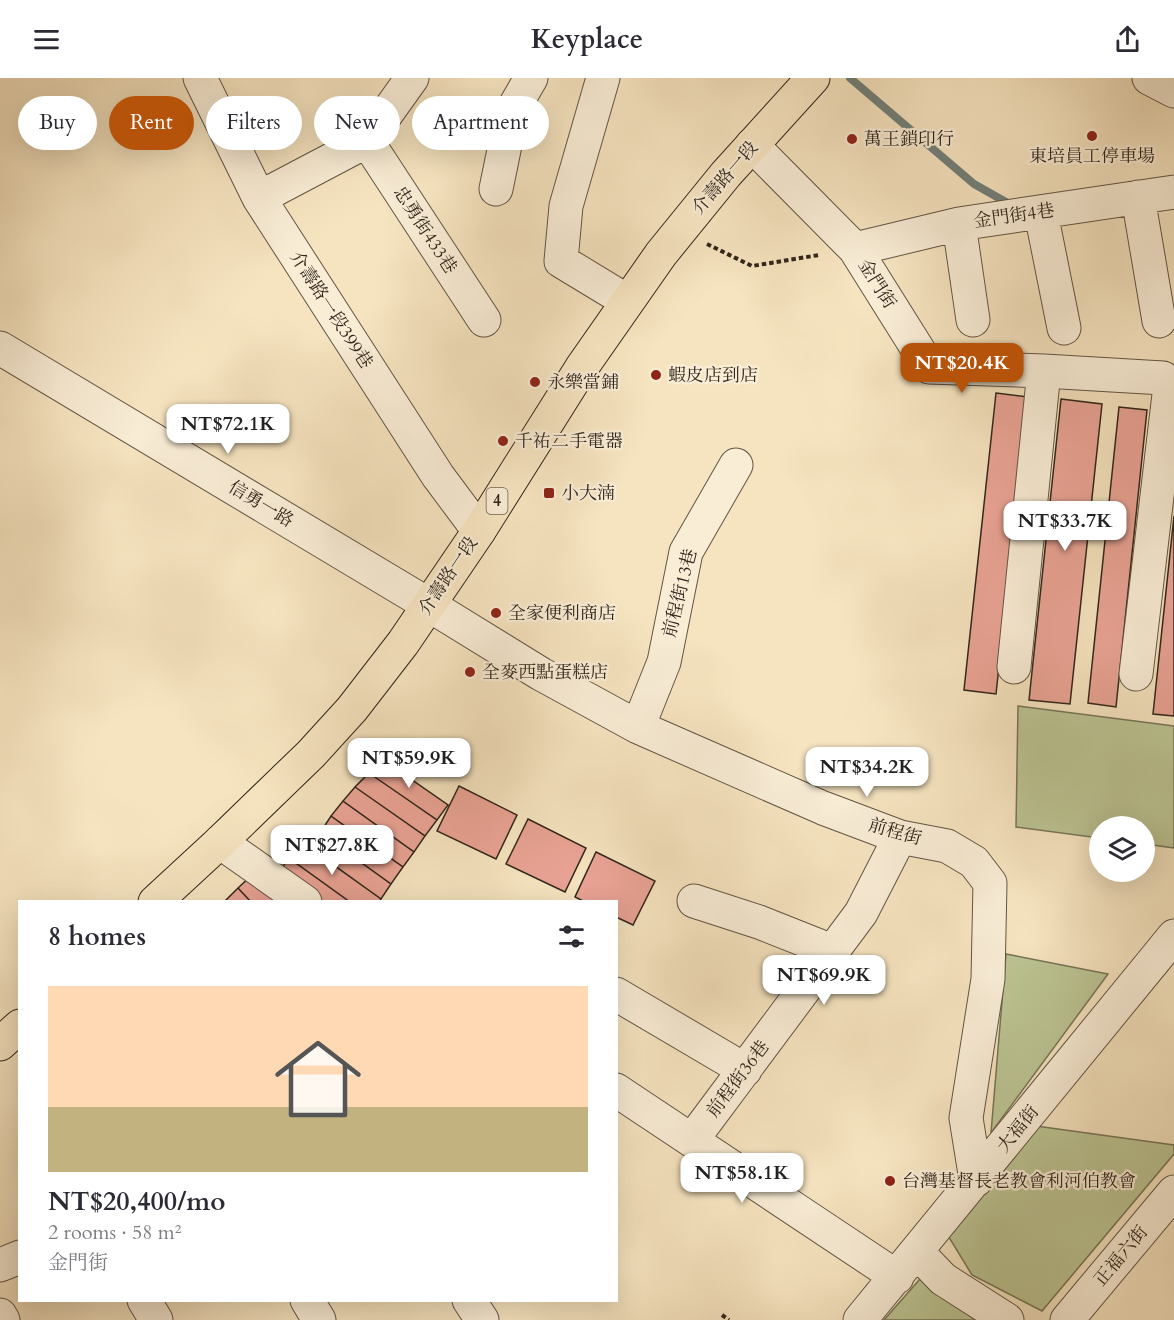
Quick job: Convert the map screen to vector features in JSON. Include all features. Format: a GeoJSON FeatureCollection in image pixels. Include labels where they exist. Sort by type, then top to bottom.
{"type":"FeatureCollection","features":[{"type":"Feature","properties":{"kind":"main road","name":"介壽路一段"},"geometry":{"type":"LineString","coordinates":[[157,900],[311,754],[352,709],[403,643],[479,531],[582,367],[627,301],[680,230],[813,78]]}},
{"type":"Feature","properties":{"kind":"main road"},"geometry":{"type":"LineString","coordinates":[[0,1044],[18,1028]]}},
{"type":"Feature","properties":{"kind":"street","name":"介壽路一段399巷"},"geometry":{"type":"LineString","coordinates":[[200,78],[259,198],[438,476],[479,531]]}},
{"type":"Feature","properties":{"kind":"street"},"geometry":{"type":"LineString","coordinates":[[398,96],[411,78]]}},
{"type":"Feature","properties":{"kind":"street"},"geometry":{"type":"LineString","coordinates":[[496,189],[512,111],[531,78]]}},
{"type":"Feature","properties":{"kind":"street"},"geometry":{"type":"LineString","coordinates":[[603,78],[566,206],[561,261],[627,301]]}},
{"type":"Feature","properties":{"kind":"street"},"geometry":{"type":"LineString","coordinates":[[1149,78],[1174,91]]}},
{"type":"Feature","properties":{"kind":"street","name":"金門街"},"geometry":{"type":"LineString","coordinates":[[752,145],[855,249],[929,367],[1162,378],[1170,386],[1136,674]]}},
{"type":"Feature","properties":{"kind":"street"},"geometry":{"type":"LineString","coordinates":[[259,198],[350,150]]}},
{"type":"Feature","properties":{"kind":"street","name":"忠勇街433巷"},"geometry":{"type":"LineString","coordinates":[[373,150],[484,320]]}},
{"type":"Feature","properties":{"kind":"street","name":"金門街4巷"},"geometry":{"type":"LineString","coordinates":[[855,249],[959,224],[1174,192]]}},
{"type":"Feature","properties":{"kind":"street"},"geometry":{"type":"LineString","coordinates":[[1138,197],[1159,321]]}},
{"type":"Feature","properties":{"kind":"street"},"geometry":{"type":"LineString","coordinates":[[1041,213],[1064,328]]}},
{"type":"Feature","properties":{"kind":"street"},"geometry":{"type":"LineString","coordinates":[[959,224],[973,320]]}},
{"type":"Feature","properties":{"kind":"street","name":"信勇一路"},"geometry":{"type":"LineString","coordinates":[[0,348],[429,605]]}},
{"type":"Feature","properties":{"kind":"street"},"geometry":{"type":"LineString","coordinates":[[1014,667],[1044,371]]}},
{"type":"Feature","properties":{"kind":"street","name":"前程街13巷"},"geometry":{"type":"LineString","coordinates":[[638,727],[664,662],[686,552],[736,465]]}},
{"type":"Feature","properties":{"kind":"street","name":"前程街"},"geometry":{"type":"LineString","coordinates":[[429,605],[541,674],[638,727],[823,808],[900,837],[947,846],[974,862],[990,883],[988,979],[966,1118],[976,1180]]}},
{"type":"Feature","properties":{"kind":"street","name":"前程街36巷"},"geometry":{"type":"LineString","coordinates":[[692,1140],[861,913],[900,837]]}},
{"type":"Feature","properties":{"kind":"street"},"geometry":{"type":"LineString","coordinates":[[220,842],[302,900]]}},
{"type":"Feature","properties":{"kind":"street"},"geometry":{"type":"LineString","coordinates":[[694,901],[759,922],[832,951]]}},
{"type":"Feature","properties":{"kind":"street","name":"大福街"},"geometry":{"type":"LineString","coordinates":[[860,1320],[1174,936]]}},
{"type":"Feature","properties":{"kind":"street"},"geometry":{"type":"LineString","coordinates":[[618,995],[745,1070]]}},
{"type":"Feature","properties":{"kind":"street"},"geometry":{"type":"LineString","coordinates":[[618,1091],[692,1140],[907,1264],[943,1279],[1007,1320]]}},
{"type":"Feature","properties":{"kind":"street","name":"正福六街"},"geometry":{"type":"LineString","coordinates":[[1067,1320],[1174,1192]]}},
{"type":"Feature","properties":{"kind":"street"},"geometry":{"type":"LineString","coordinates":[[0,1265],[18,1258]]}},
{"type":"Feature","properties":{"kind":"street"},"geometry":{"type":"LineString","coordinates":[[145,1302],[156,1320]]}},
{"type":"Feature","properties":{"kind":"street"},"geometry":{"type":"LineString","coordinates":[[308,1302],[320,1320]]}},
{"type":"Feature","properties":{"kind":"street"},"geometry":{"type":"LineString","coordinates":[[471,1302],[482,1320]]}},
{"type":"Feature","properties":{"kind":"street"},"geometry":{"type":"LineString","coordinates":[[0,1315],[3,1320]]}},
{"type":"Feature","properties":{"kind":"path"},"geometry":{"type":"LineString","coordinates":[[680,230],[752,266],[855,249]]}},
{"type":"Feature","properties":{"kind":"path"},"geometry":{"type":"LineString","coordinates":[[722,1315],[729,1320]]}},
{"type":"Feature","properties":{"kind":"green space"},"geometry":{"type":"Polygon","coordinates":[[[1018,706],[1174,726],[1174,848],[1155,845],[1155,816],[1089,816],[1089,837],[1016,827],[1018,706]]]}},
{"type":"Feature","properties":{"kind":"green space"},"geometry":{"type":"Polygon","coordinates":[[[1006,954],[1108,974],[991,1133],[1006,954]]]}},
{"type":"Feature","properties":{"kind":"green space"},"geometry":{"type":"Polygon","coordinates":[[[1036,1126],[1174,1145],[1174,1154],[1042,1311],[972,1275],[947,1234],[1036,1126]]]}},
{"type":"Feature","properties":{"kind":"green space"},"geometry":{"type":"Polygon","coordinates":[[[920,1279],[977,1320],[884,1320],[920,1279]]]}},
{"type":"Feature","properties":{"kind":"building"},"geometry":{"type":"Polygon","coordinates":[[[996,393],[1028,397],[996,694],[964,690],[996,393]]]}},
{"type":"Feature","properties":{"kind":"building"},"geometry":{"type":"Polygon","coordinates":[[[1061,399],[1102,404],[1070,704],[1029,700],[1061,399]]]}},
{"type":"Feature","properties":{"kind":"building"},"geometry":{"type":"Polygon","coordinates":[[[1119,407],[1147,410],[1116,707],[1088,703],[1119,407]]]}},
{"type":"Feature","properties":{"kind":"building"},"geometry":{"type":"Polygon","coordinates":[[[1174,516],[1174,716],[1153,714],[1174,516]]]}},
{"type":"Feature","properties":{"kind":"building"},"geometry":{"type":"Polygon","coordinates":[[[382,759],[448,805],[437,820],[369,773],[382,759]]]}},
{"type":"Feature","properties":{"kind":"building"},"geometry":{"type":"Polygon","coordinates":[[[369,773],[437,820],[425,836],[355,787],[369,773]]]}},
{"type":"Feature","properties":{"kind":"building"},"geometry":{"type":"Polygon","coordinates":[[[459,786],[517,815],[496,859],[437,831],[459,786]]]}},
{"type":"Feature","properties":{"kind":"building"},"geometry":{"type":"Polygon","coordinates":[[[355,787],[425,836],[414,852],[343,801],[355,787]]]}},
{"type":"Feature","properties":{"kind":"building"},"geometry":{"type":"Polygon","coordinates":[[[343,801],[414,852],[403,867],[331,816],[343,801]]]}},
{"type":"Feature","properties":{"kind":"building"},"geometry":{"type":"Polygon","coordinates":[[[331,816],[403,867],[391,884],[320,833],[331,816]]]}},
{"type":"Feature","properties":{"kind":"building"},"geometry":{"type":"Polygon","coordinates":[[[528,819],[586,848],[565,892],[506,864],[528,819]]]}},
{"type":"Feature","properties":{"kind":"building"},"geometry":{"type":"Polygon","coordinates":[[[320,833],[391,884],[381,899],[309,847],[320,833]]]}},
{"type":"Feature","properties":{"kind":"building"},"geometry":{"type":"Polygon","coordinates":[[[301,842],[381,899],[347,900],[289,858],[301,842]]]}},
{"type":"Feature","properties":{"kind":"building"},"geometry":{"type":"Polygon","coordinates":[[[596,852],[655,881],[633,925],[618,918],[618,900],[581,900],[575,897],[596,852]]]}},
{"type":"Feature","properties":{"kind":"building"},"geometry":{"type":"Polygon","coordinates":[[[289,858],[347,900],[315,900],[278,873],[289,858]]]}},
{"type":"Feature","properties":{"kind":"building"},"geometry":{"type":"Polygon","coordinates":[[[253,874],[278,900],[249,900],[238,888],[253,874]]]}},
{"type":"Feature","properties":{"kind":"building"},"geometry":{"type":"Polygon","coordinates":[[[238,888],[249,900],[226,900],[238,888]]]}},
{"type":"Feature","properties":{"kind":"waterway"},"geometry":{"type":"LineString","coordinates":[[850,78],[974,184],[1013,206]]}},
{"type":"Feature","properties":{"kind":"place","name":"東培員工停車場"},"geometry":{"type":"Point","coordinates":[1092,136]}},
{"type":"Feature","properties":{"kind":"place","name":"萬王鎖印行"},"geometry":{"type":"Point","coordinates":[852,139]}},
{"type":"Feature","properties":{"kind":"place","name":"蝦皮店到店"},"geometry":{"type":"Point","coordinates":[656,375]}},
{"type":"Feature","properties":{"kind":"place","name":"永樂當鋪"},"geometry":{"type":"Point","coordinates":[535,382]}},
{"type":"Feature","properties":{"kind":"place","name":"千祐二手電器"},"geometry":{"type":"Point","coordinates":[503,441]}},
{"type":"Feature","properties":{"kind":"place","name":"小大湳"},"geometry":{"type":"Point","coordinates":[549,493]}},
{"type":"Feature","properties":{"kind":"place","name":"全家便利商店"},"geometry":{"type":"Point","coordinates":[496,613]}},
{"type":"Feature","properties":{"kind":"place","name":"全麥西點蛋糕店"},"geometry":{"type":"Point","coordinates":[470,672]}},
{"type":"Feature","properties":{"kind":"place","name":"台灣基督長老教會利河伯教會"},"geometry":{"type":"Point","coordinates":[890,1181]}}]}
